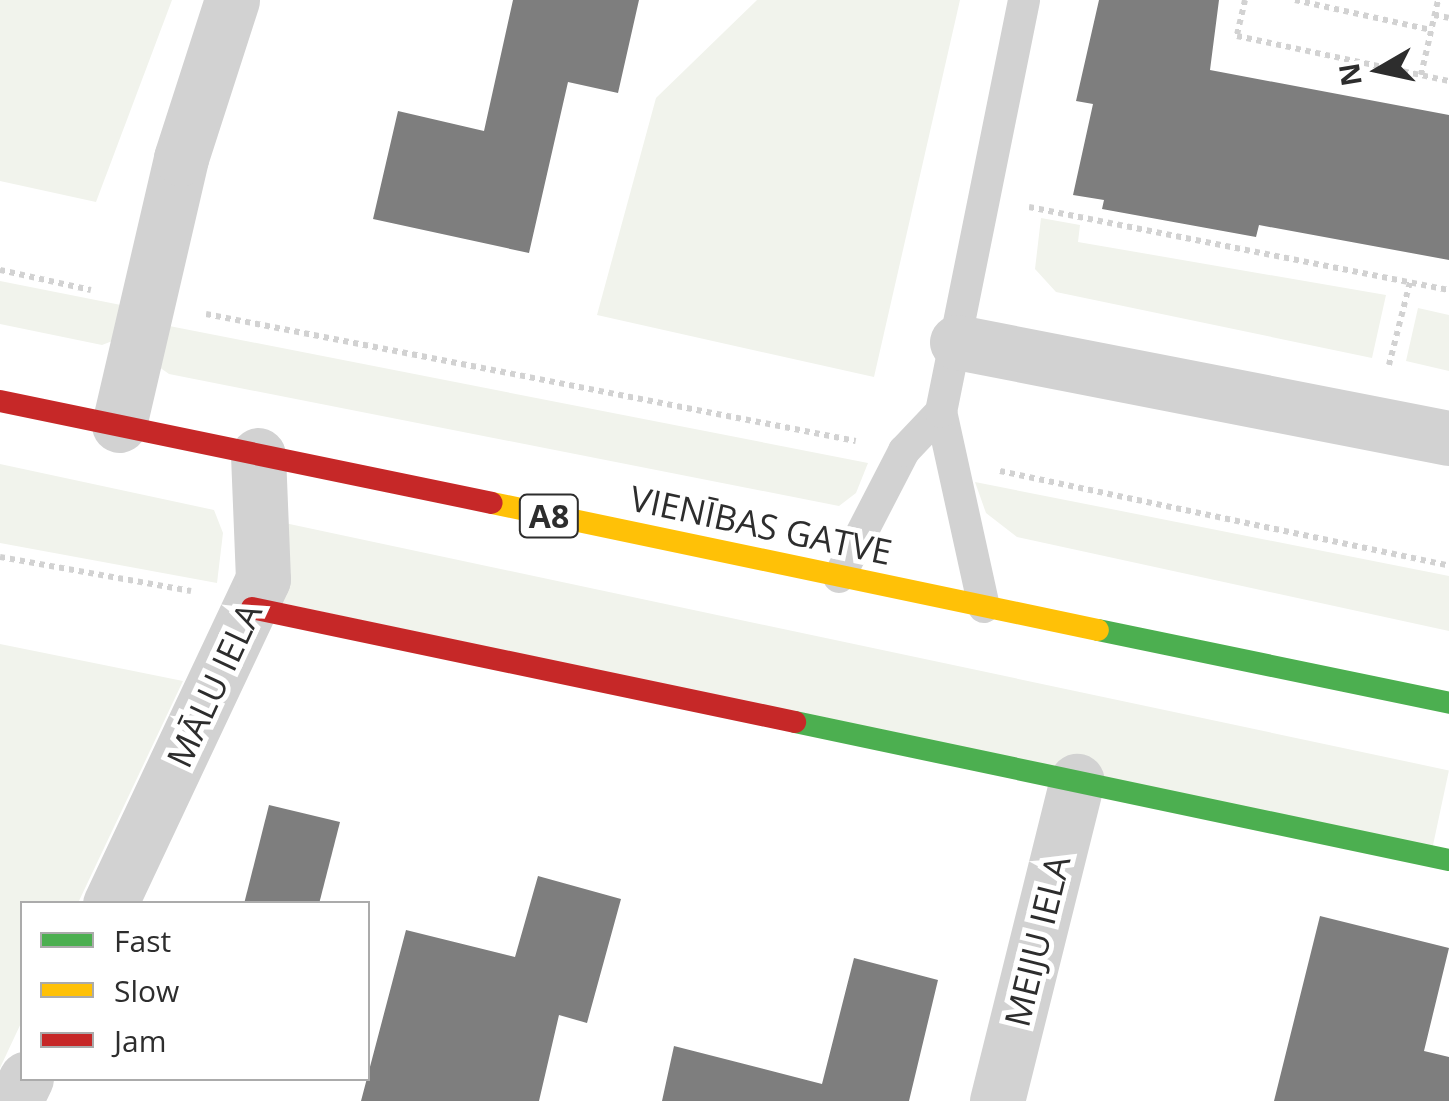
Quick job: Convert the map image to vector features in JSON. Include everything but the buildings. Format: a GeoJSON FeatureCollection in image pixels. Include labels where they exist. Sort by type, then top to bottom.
{"type":"FeatureCollection","features":[{"type":"Feature","properties":{"kind":"main road","name":"VIENĪBAS GATVE"},"geometry":{"type":"LineString","coordinates":[[0,401],[1449,703]]}},
{"type":"Feature","properties":{"kind":"main road"},"geometry":{"type":"LineString","coordinates":[[258,594],[1077,780],[1449,860]]}},
{"type":"Feature","properties":{"kind":"street"},"geometry":{"type":"LineString","coordinates":[[119,425],[181,158],[232,0]]}},
{"type":"Feature","properties":{"kind":"street"},"geometry":{"type":"LineString","coordinates":[[957,342],[1449,438]]}},
{"type":"Feature","properties":{"kind":"street","name":"MĀLU IELA"},"geometry":{"type":"LineString","coordinates":[[111,901],[258,594],[258,455]]}},
{"type":"Feature","properties":{"kind":"street","name":"MEIJU IELA"},"geometry":{"type":"LineString","coordinates":[[997,1101],[1077,780]]}},
{"type":"Feature","properties":{"kind":"lane"},"geometry":{"type":"LineString","coordinates":[[984,606],[955,461],[941,412],[1024,0]]}},
{"type":"Feature","properties":{"kind":"lane"},"geometry":{"type":"LineString","coordinates":[[839,577],[904,451],[941,412]]}},
{"type":"Feature","properties":{"kind":"path"},"geometry":{"type":"LineString","coordinates":[[1245,0],[1237,36],[1449,81]]}},
{"type":"Feature","properties":{"kind":"path"},"geometry":{"type":"LineString","coordinates":[[1295,0],[1432,30]]}},
{"type":"Feature","properties":{"kind":"path"},"geometry":{"type":"LineString","coordinates":[[1421,75],[1438,0]]}},
{"type":"Feature","properties":{"kind":"path"},"geometry":{"type":"LineString","coordinates":[[1434,15],[1449,18]]}},
{"type":"Feature","properties":{"kind":"path"},"geometry":{"type":"LineString","coordinates":[[1026,223],[1032,188]]}},
{"type":"Feature","properties":{"kind":"path"},"geometry":{"type":"LineString","coordinates":[[1029,207],[1449,290]]}},
{"type":"Feature","properties":{"kind":"path"},"geometry":{"type":"LineString","coordinates":[[0,270],[904,451]]}},
{"type":"Feature","properties":{"kind":"path"},"geometry":{"type":"LineString","coordinates":[[1388,371],[1410,282]]}},
{"type":"Feature","properties":{"kind":"path"},"geometry":{"type":"LineString","coordinates":[[1369,368],[1403,374]]}},
{"type":"Feature","properties":{"kind":"path"},"geometry":{"type":"LineString","coordinates":[[955,461],[1449,566]]}},
{"type":"Feature","properties":{"kind":"path"},"geometry":{"type":"LineString","coordinates":[[0,556],[204,594],[258,594]]}},
{"type":"Feature","properties":{"kind":"shaded area"},"geometry":{"type":"Polygon","coordinates":[[[0,0],[172,0],[96,202],[0,181],[0,0]]]}},
{"type":"Feature","properties":{"kind":"shaded area"},"geometry":{"type":"Polygon","coordinates":[[[757,0],[960,0],[874,377],[597,315],[656,98],[757,0]]]}},
{"type":"Feature","properties":{"kind":"shaded area"},"geometry":{"type":"Polygon","coordinates":[[[1041,218],[1080,225],[1078,242],[1386,295],[1372,358],[1056,292],[1035,269],[1041,218]]]}},
{"type":"Feature","properties":{"kind":"shaded area"},"geometry":{"type":"Polygon","coordinates":[[[0,281],[126,306],[115,340],[102,345],[0,324],[0,281]]]}},
{"type":"Feature","properties":{"kind":"shaded area"},"geometry":{"type":"Polygon","coordinates":[[[1418,308],[1449,315],[1449,371],[1406,361],[1418,308]]]}},
{"type":"Feature","properties":{"kind":"shaded area"},"geometry":{"type":"Polygon","coordinates":[[[159,324],[868,463],[856,493],[839,506],[169,374],[152,362],[159,324]]]}},
{"type":"Feature","properties":{"kind":"shaded area"},"geometry":{"type":"Polygon","coordinates":[[[0,464],[214,510],[223,533],[217,583],[0,543],[0,464]]]}},
{"type":"Feature","properties":{"kind":"shaded area"},"geometry":{"type":"Polygon","coordinates":[[[975,482],[1449,576],[1449,631],[1017,537],[986,513],[975,482]]]}},
{"type":"Feature","properties":{"kind":"shaded area"},"geometry":{"type":"Polygon","coordinates":[[[280,522],[1449,770],[1432,848],[264,599],[280,522]]]}},
{"type":"Feature","properties":{"kind":"shaded area"},"geometry":{"type":"Polygon","coordinates":[[[0,644],[183,681],[79,901],[20,901],[20,1025],[0,1068],[0,644]]]}},
{"type":"Feature","properties":{"kind":"traffic: fast"},"geometry":{"type":"LineString","coordinates":[[1098,630],[1449,703]]}},
{"type":"Feature","properties":{"kind":"traffic: fast"},"geometry":{"type":"LineString","coordinates":[[795,722],[1449,860]]}},
{"type":"Feature","properties":{"kind":"traffic: slow"},"geometry":{"type":"LineString","coordinates":[[492,503],[1098,630]]}},
{"type":"Feature","properties":{"kind":"traffic: jam"},"geometry":{"type":"LineString","coordinates":[[0,401],[492,503]]}},
{"type":"Feature","properties":{"kind":"traffic: jam"},"geometry":{"type":"LineString","coordinates":[[252,608],[795,722]]}}]}
